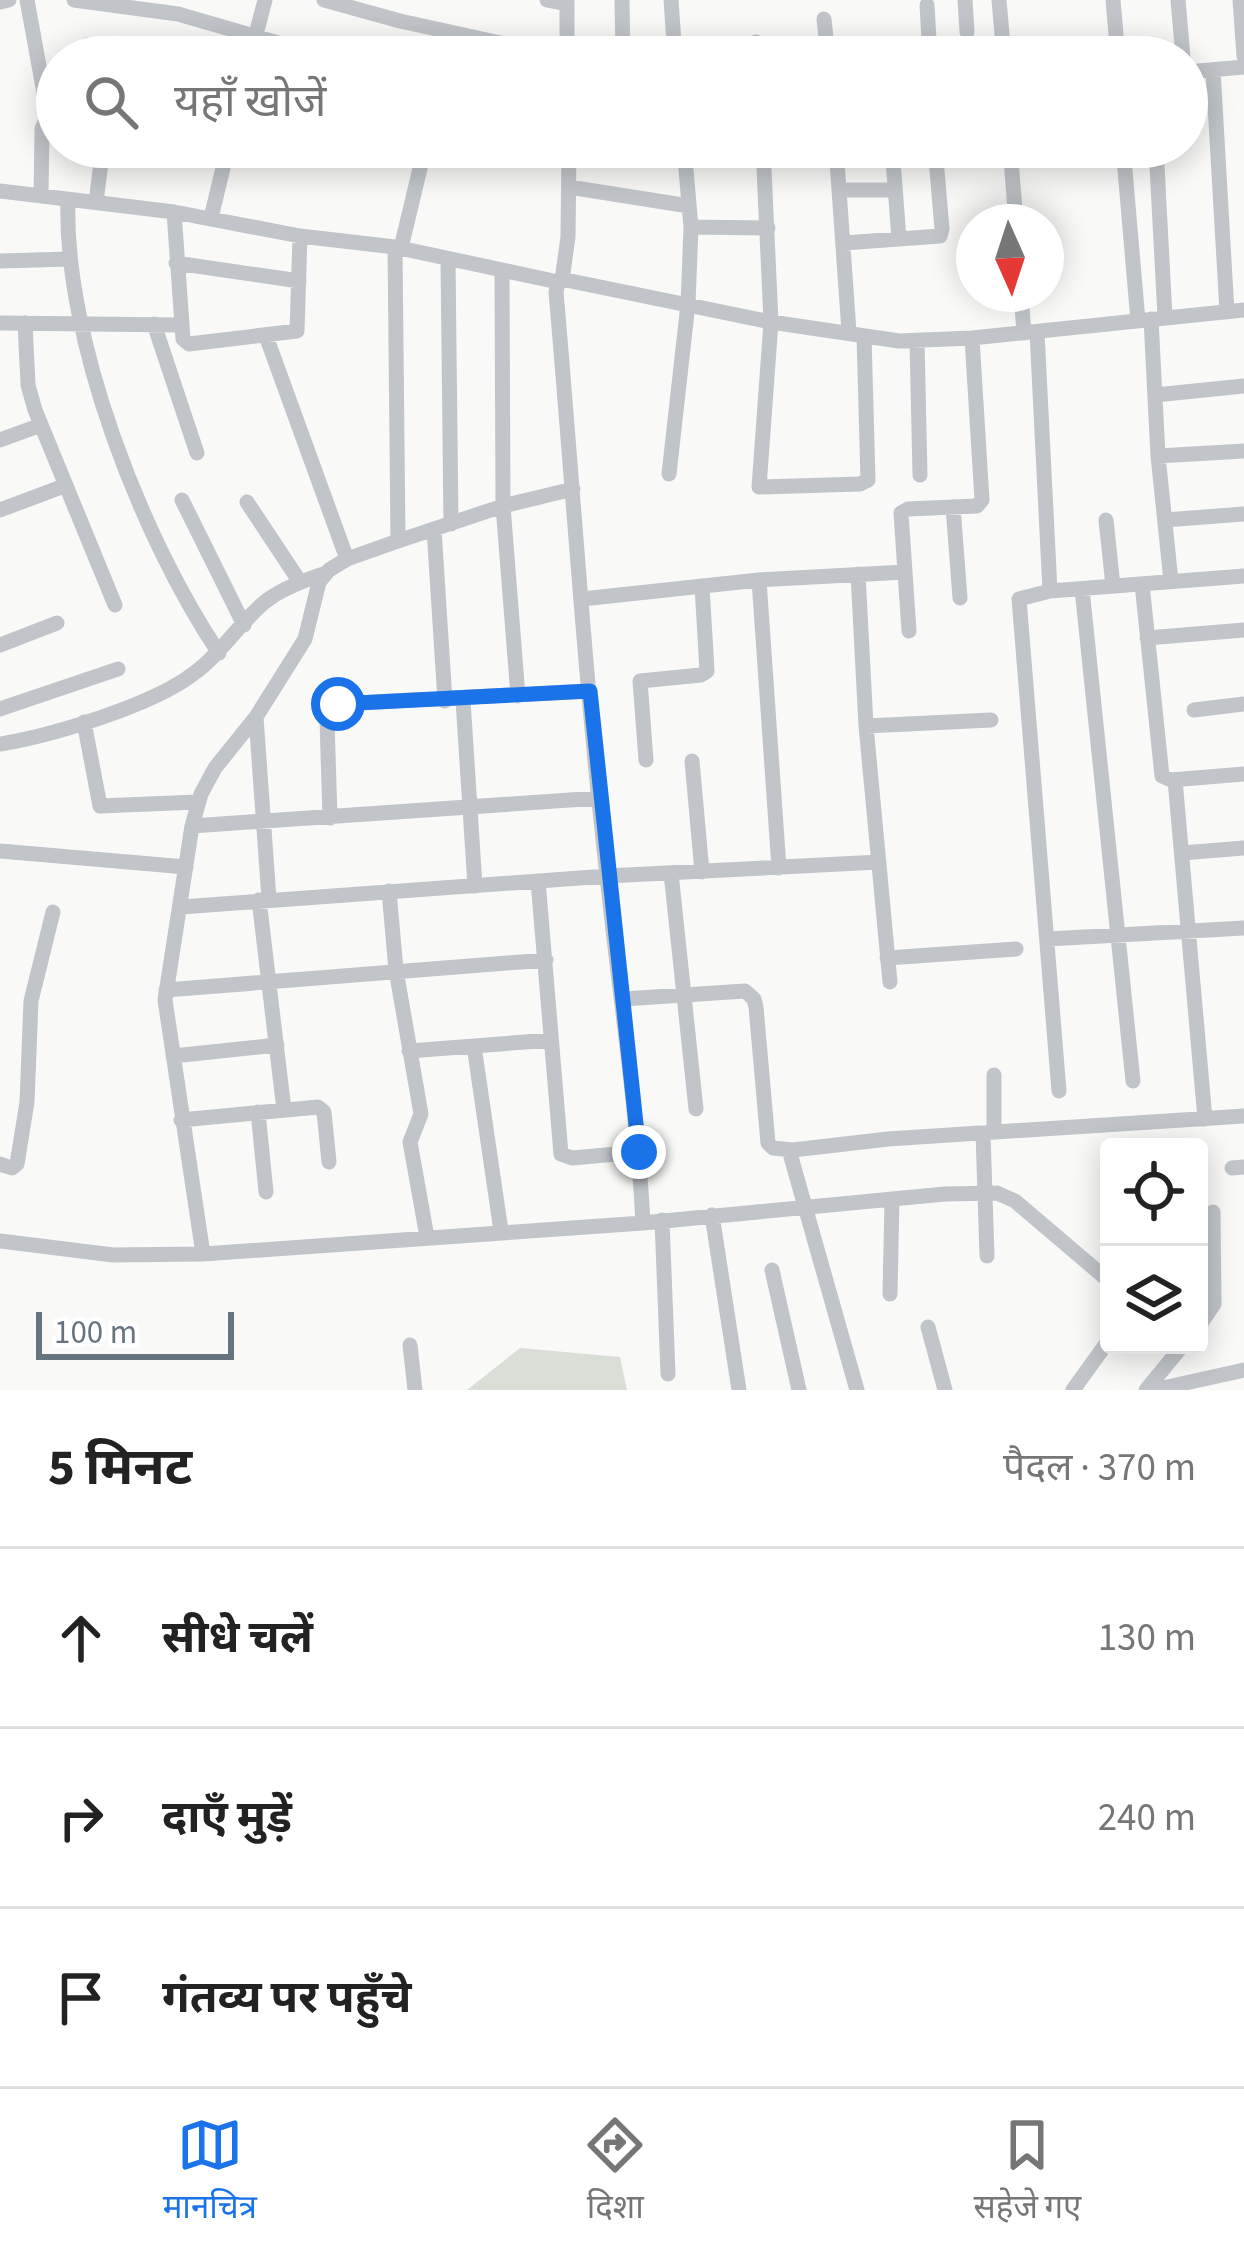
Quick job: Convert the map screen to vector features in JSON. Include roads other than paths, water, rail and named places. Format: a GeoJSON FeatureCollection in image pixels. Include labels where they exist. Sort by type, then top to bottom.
{"type":"FeatureCollection","features":[{"type":"Feature","properties":{"kind":"street"},"geometry":{"type":"LineString","coordinates":[[27,0],[36,49]]}},
{"type":"Feature","properties":{"kind":"street"},"geometry":{"type":"LineString","coordinates":[[74,0],[180,7],[256,36],[265,0]]}},
{"type":"Feature","properties":{"kind":"street"},"geometry":{"type":"LineString","coordinates":[[324,0],[469,36]]}},
{"type":"Feature","properties":{"kind":"street"},"geometry":{"type":"LineString","coordinates":[[547,0],[567,2],[566,36]]}},
{"type":"Feature","properties":{"kind":"street"},"geometry":{"type":"LineString","coordinates":[[622,0],[623,36]]}},
{"type":"Feature","properties":{"kind":"street"},"geometry":{"type":"LineString","coordinates":[[670,0],[673,36]]}},
{"type":"Feature","properties":{"kind":"street"},"geometry":{"type":"LineString","coordinates":[[965,0],[968,32]]}},
{"type":"Feature","properties":{"kind":"street"},"geometry":{"type":"LineString","coordinates":[[999,0],[1002,36]]}},
{"type":"Feature","properties":{"kind":"street"},"geometry":{"type":"LineString","coordinates":[[1113,0],[1116,36]]}},
{"type":"Feature","properties":{"kind":"street"},"geometry":{"type":"LineString","coordinates":[[1178,0],[1181,36]]}},
{"type":"Feature","properties":{"kind":"street"},"geometry":{"type":"LineString","coordinates":[[1240,0],[1244,56]]}},
{"type":"Feature","properties":{"kind":"street"},"geometry":{"type":"LineString","coordinates":[[927,5],[929,36]]}},
{"type":"Feature","properties":{"kind":"street"},"geometry":{"type":"LineString","coordinates":[[824,19],[826,36]]}},
{"type":"Feature","properties":{"kind":"street"},"geometry":{"type":"LineString","coordinates":[[1208,70],[1244,68]]}},
{"type":"Feature","properties":{"kind":"street"},"geometry":{"type":"LineString","coordinates":[[0,191],[174,212],[300,236],[398,248],[771,322],[917,341],[972,338],[1236,311],[1214,70]]}},
{"type":"Feature","properties":{"kind":"street"},"geometry":{"type":"LineString","coordinates":[[41,168],[41,195]]}},
{"type":"Feature","properties":{"kind":"street"},"geometry":{"type":"LineString","coordinates":[[97,202],[101,168]]}},
{"type":"Feature","properties":{"kind":"street"},"geometry":{"type":"LineString","coordinates":[[211,218],[223,168]]}},
{"type":"Feature","properties":{"kind":"street"},"geometry":{"type":"LineString","coordinates":[[398,541],[398,248],[420,168]]}},
{"type":"Feature","properties":{"kind":"street"},"geometry":{"type":"LineString","coordinates":[[569,168],[568,238],[556,292],[599,798],[643,1222]]}},
{"type":"Feature","properties":{"kind":"street"},"geometry":{"type":"LineString","coordinates":[[670,474],[688,304],[691,227],[686,168]]}},
{"type":"Feature","properties":{"kind":"street"},"geometry":{"type":"LineString","coordinates":[[764,168],[771,322],[757,478],[759,487],[765,489],[868,480],[838,168]]}},
{"type":"Feature","properties":{"kind":"street"},"geometry":{"type":"LineString","coordinates":[[893,168],[899,239]]}},
{"type":"Feature","properties":{"kind":"street"},"geometry":{"type":"LineString","coordinates":[[844,243],[941,234],[936,168]]}},
{"type":"Feature","properties":{"kind":"street"},"geometry":{"type":"LineString","coordinates":[[1012,168],[1015,204]]}},
{"type":"Feature","properties":{"kind":"street"},"geometry":{"type":"LineString","coordinates":[[1127,168],[1151,319]]}},
{"type":"Feature","properties":{"kind":"street"},"geometry":{"type":"LineString","coordinates":[[1155,168],[1151,319],[1158,456],[1172,581]]}},
{"type":"Feature","properties":{"kind":"street"},"geometry":{"type":"LineString","coordinates":[[569,188],[689,206]]}},
{"type":"Feature","properties":{"kind":"street"},"geometry":{"type":"LineString","coordinates":[[840,190],[895,190]]}},
{"type":"Feature","properties":{"kind":"street"},"geometry":{"type":"LineString","coordinates":[[68,199],[70,259],[101,400],[145,516],[184,599],[219,653]]}},
{"type":"Feature","properties":{"kind":"street"},"geometry":{"type":"LineString","coordinates":[[174,212],[181,325],[184,342],[189,344],[297,331],[300,236]]}},
{"type":"Feature","properties":{"kind":"street"},"geometry":{"type":"LineString","coordinates":[[691,227],[768,228]]}},
{"type":"Feature","properties":{"kind":"street"},"geometry":{"type":"LineString","coordinates":[[0,261],[70,259]]}},
{"type":"Feature","properties":{"kind":"street"},"geometry":{"type":"LineString","coordinates":[[448,259],[452,524]]}},
{"type":"Feature","properties":{"kind":"street"},"geometry":{"type":"LineString","coordinates":[[176,263],[299,281]]}},
{"type":"Feature","properties":{"kind":"street"},"geometry":{"type":"LineString","coordinates":[[502,272],[503,506],[518,696]]}},
{"type":"Feature","properties":{"kind":"street"},"geometry":{"type":"LineString","coordinates":[[1025,312],[1050,591]]}},
{"type":"Feature","properties":{"kind":"street"},"geometry":{"type":"LineString","coordinates":[[0,323],[181,325]]}},
{"type":"Feature","properties":{"kind":"street"},"geometry":{"type":"LineString","coordinates":[[25,323],[28,385],[40,425],[116,605]]}},
{"type":"Feature","properties":{"kind":"street"},"geometry":{"type":"LineString","coordinates":[[154,324],[196,453]]}},
{"type":"Feature","properties":{"kind":"street"},"geometry":{"type":"LineString","coordinates":[[266,336],[347,559]]}},
{"type":"Feature","properties":{"kind":"street"},"geometry":{"type":"LineString","coordinates":[[909,631],[901,513],[977,506],[982,500],[972,338]]}},
{"type":"Feature","properties":{"kind":"street"},"geometry":{"type":"LineString","coordinates":[[917,341],[920,476]]}},
{"type":"Feature","properties":{"kind":"street"},"geometry":{"type":"LineString","coordinates":[[1155,395],[1244,386]]}},
{"type":"Feature","properties":{"kind":"street"},"geometry":{"type":"LineString","coordinates":[[0,440],[40,425]]}},
{"type":"Feature","properties":{"kind":"street"},"geometry":{"type":"LineString","coordinates":[[1158,456],[1244,451]]}},
{"type":"Feature","properties":{"kind":"street"},"geometry":{"type":"LineString","coordinates":[[0,510],[64,486]]}},
{"type":"Feature","properties":{"kind":"street"},"geometry":{"type":"LineString","coordinates":[[203,1254],[166,990],[197,802],[215,768],[256,717],[305,639],[326,574],[347,559],[398,541],[503,506],[573,489]]}},
{"type":"Feature","properties":{"kind":"street"},"geometry":{"type":"LineString","coordinates":[[182,500],[244,625]]}},
{"type":"Feature","properties":{"kind":"street"},"geometry":{"type":"LineString","coordinates":[[247,502],[300,582]]}},
{"type":"Feature","properties":{"kind":"street"},"geometry":{"type":"LineString","coordinates":[[953,507],[960,598]]}},
{"type":"Feature","properties":{"kind":"street"},"geometry":{"type":"LineString","coordinates":[[1166,520],[1244,514]]}},
{"type":"Feature","properties":{"kind":"street"},"geometry":{"type":"LineString","coordinates":[[1106,520],[1113,586]]}},
{"type":"Feature","properties":{"kind":"street"},"geometry":{"type":"LineString","coordinates":[[434,529],[445,700]]}},
{"type":"Feature","properties":{"kind":"street"},"geometry":{"type":"LineString","coordinates":[[582,599],[759,580],[904,572]]}},
{"type":"Feature","properties":{"kind":"street"},"geometry":{"type":"LineString","coordinates":[[0,744],[45,736],[179,684],[219,653],[264,603],[300,582],[326,574]]}},
{"type":"Feature","properties":{"kind":"street"},"geometry":{"type":"LineString","coordinates":[[858,574],[866,726],[890,982]]}},
{"type":"Feature","properties":{"kind":"street"},"geometry":{"type":"LineString","coordinates":[[1059,1091],[1018,603],[1021,596],[1050,591],[1244,576]]}},
{"type":"Feature","properties":{"kind":"street"},"geometry":{"type":"LineString","coordinates":[[759,580],[779,868]]}},
{"type":"Feature","properties":{"kind":"street"},"geometry":{"type":"LineString","coordinates":[[1142,584],[1162,776],[1174,780],[1244,774]]}},
{"type":"Feature","properties":{"kind":"street"},"geometry":{"type":"LineString","coordinates":[[646,760],[640,681],[700,675],[707,670],[702,586]]}},
{"type":"Feature","properties":{"kind":"street"},"geometry":{"type":"LineString","coordinates":[[1082,590],[1133,1082]]}},
{"type":"Feature","properties":{"kind":"street"},"geometry":{"type":"LineString","coordinates":[[0,645],[57,623]]}},
{"type":"Feature","properties":{"kind":"street"},"geometry":{"type":"LineString","coordinates":[[1147,638],[1244,630]]}},
{"type":"Feature","properties":{"kind":"street"},"geometry":{"type":"LineString","coordinates":[[0,709],[118,669]]}},
{"type":"Feature","properties":{"kind":"street"},"geometry":{"type":"LineString","coordinates":[[330,818],[327,720],[331,708],[345,702],[590,691]]}},
{"type":"Feature","properties":{"kind":"street"},"geometry":{"type":"LineString","coordinates":[[463,700],[475,886]]}},
{"type":"Feature","properties":{"kind":"street"},"geometry":{"type":"LineString","coordinates":[[1194,710],[1244,704]]}},
{"type":"Feature","properties":{"kind":"street"},"geometry":{"type":"LineString","coordinates":[[256,717],[268,982],[284,1110]]}},
{"type":"Feature","properties":{"kind":"street"},"geometry":{"type":"LineString","coordinates":[[866,726],[991,720]]}},
{"type":"Feature","properties":{"kind":"street"},"geometry":{"type":"LineString","coordinates":[[84,722],[100,806],[197,802]]}},
{"type":"Feature","properties":{"kind":"street"},"geometry":{"type":"LineString","coordinates":[[692,761],[702,872]]}},
{"type":"Feature","properties":{"kind":"street"},"geometry":{"type":"LineString","coordinates":[[1174,780],[1204,1120]]}},
{"type":"Feature","properties":{"kind":"street"},"geometry":{"type":"LineString","coordinates":[[192,826],[599,798]]}},
{"type":"Feature","properties":{"kind":"street"},"geometry":{"type":"LineString","coordinates":[[1182,853],[1244,848]]}},
{"type":"Feature","properties":{"kind":"street"},"geometry":{"type":"LineString","coordinates":[[0,851],[185,867]]}},
{"type":"Feature","properties":{"kind":"street"},"geometry":{"type":"LineString","coordinates":[[181,907],[879,862]]}},
{"type":"Feature","properties":{"kind":"street"},"geometry":{"type":"LineString","coordinates":[[670,873],[696,1109]]}},
{"type":"Feature","properties":{"kind":"street"},"geometry":{"type":"LineString","coordinates":[[538,881],[561,1154],[572,1158],[639,1152]]}},
{"type":"Feature","properties":{"kind":"street"},"geometry":{"type":"LineString","coordinates":[[388,891],[421,1119],[410,1142],[427,1237]]}},
{"type":"Feature","properties":{"kind":"street"},"geometry":{"type":"LineString","coordinates":[[0,1164],[12,1168],[17,1164],[27,1102],[31,1001],[53,912]]}},
{"type":"Feature","properties":{"kind":"street"},"geometry":{"type":"LineString","coordinates":[[1048,939],[1244,928]]}},
{"type":"Feature","properties":{"kind":"street"},"geometry":{"type":"LineString","coordinates":[[887,958],[1016,949]]}},
{"type":"Feature","properties":{"kind":"street"},"geometry":{"type":"LineString","coordinates":[[166,990],[546,960]]}},
{"type":"Feature","properties":{"kind":"street"},"geometry":{"type":"LineString","coordinates":[[622,999],[745,992],[754,999],[768,1143],[773,1148],[1244,1117]]}},
{"type":"Feature","properties":{"kind":"street"},"geometry":{"type":"LineString","coordinates":[[410,1051],[551,1040]]}},
{"type":"Feature","properties":{"kind":"street"},"geometry":{"type":"LineString","coordinates":[[173,1056],[277,1045]]}},
{"type":"Feature","properties":{"kind":"street"},"geometry":{"type":"LineString","coordinates":[[474,1046],[501,1231]]}},
{"type":"Feature","properties":{"kind":"street"},"geometry":{"type":"LineString","coordinates":[[988,1256],[985,1194],[994,1076]]}},
{"type":"Feature","properties":{"kind":"street"},"geometry":{"type":"LineString","coordinates":[[182,1120],[322,1108],[329,1162]]}},
{"type":"Feature","properties":{"kind":"street"},"geometry":{"type":"LineString","coordinates":[[258,1112],[266,1192]]}},
{"type":"Feature","properties":{"kind":"street"},"geometry":{"type":"LineString","coordinates":[[793,1150],[802,1207],[857,1390]]}},
{"type":"Feature","properties":{"kind":"street"},"geometry":{"type":"LineString","coordinates":[[0,1241],[113,1255],[203,1254],[985,1194],[1010,1197],[1100,1273]]}},
{"type":"Feature","properties":{"kind":"street"},"geometry":{"type":"LineString","coordinates":[[890,1294],[892,1198]]}},
{"type":"Feature","properties":{"kind":"street"},"geometry":{"type":"LineString","coordinates":[[1208,1313],[1214,1304],[1213,1212]]}},
{"type":"Feature","properties":{"kind":"street"},"geometry":{"type":"LineString","coordinates":[[712,1215],[740,1390]]}},
{"type":"Feature","properties":{"kind":"street"},"geometry":{"type":"LineString","coordinates":[[662,1220],[668,1374]]}},
{"type":"Feature","properties":{"kind":"street"},"geometry":{"type":"LineString","coordinates":[[772,1270],[799,1390]]}},
{"type":"Feature","properties":{"kind":"street"},"geometry":{"type":"LineString","coordinates":[[928,1327],[945,1390]]}},
{"type":"Feature","properties":{"kind":"street"},"geometry":{"type":"LineString","coordinates":[[410,1345],[416,1390]]}},
{"type":"Feature","properties":{"kind":"street"},"geometry":{"type":"LineString","coordinates":[[1072,1390],[1100,1352]]}},
{"type":"Feature","properties":{"kind":"street"},"geometry":{"type":"LineString","coordinates":[[1150,1390],[1176,1354]]}},
{"type":"Feature","properties":{"kind":"street"},"geometry":{"type":"LineString","coordinates":[[1150,1390],[1244,1370]]}}]}
